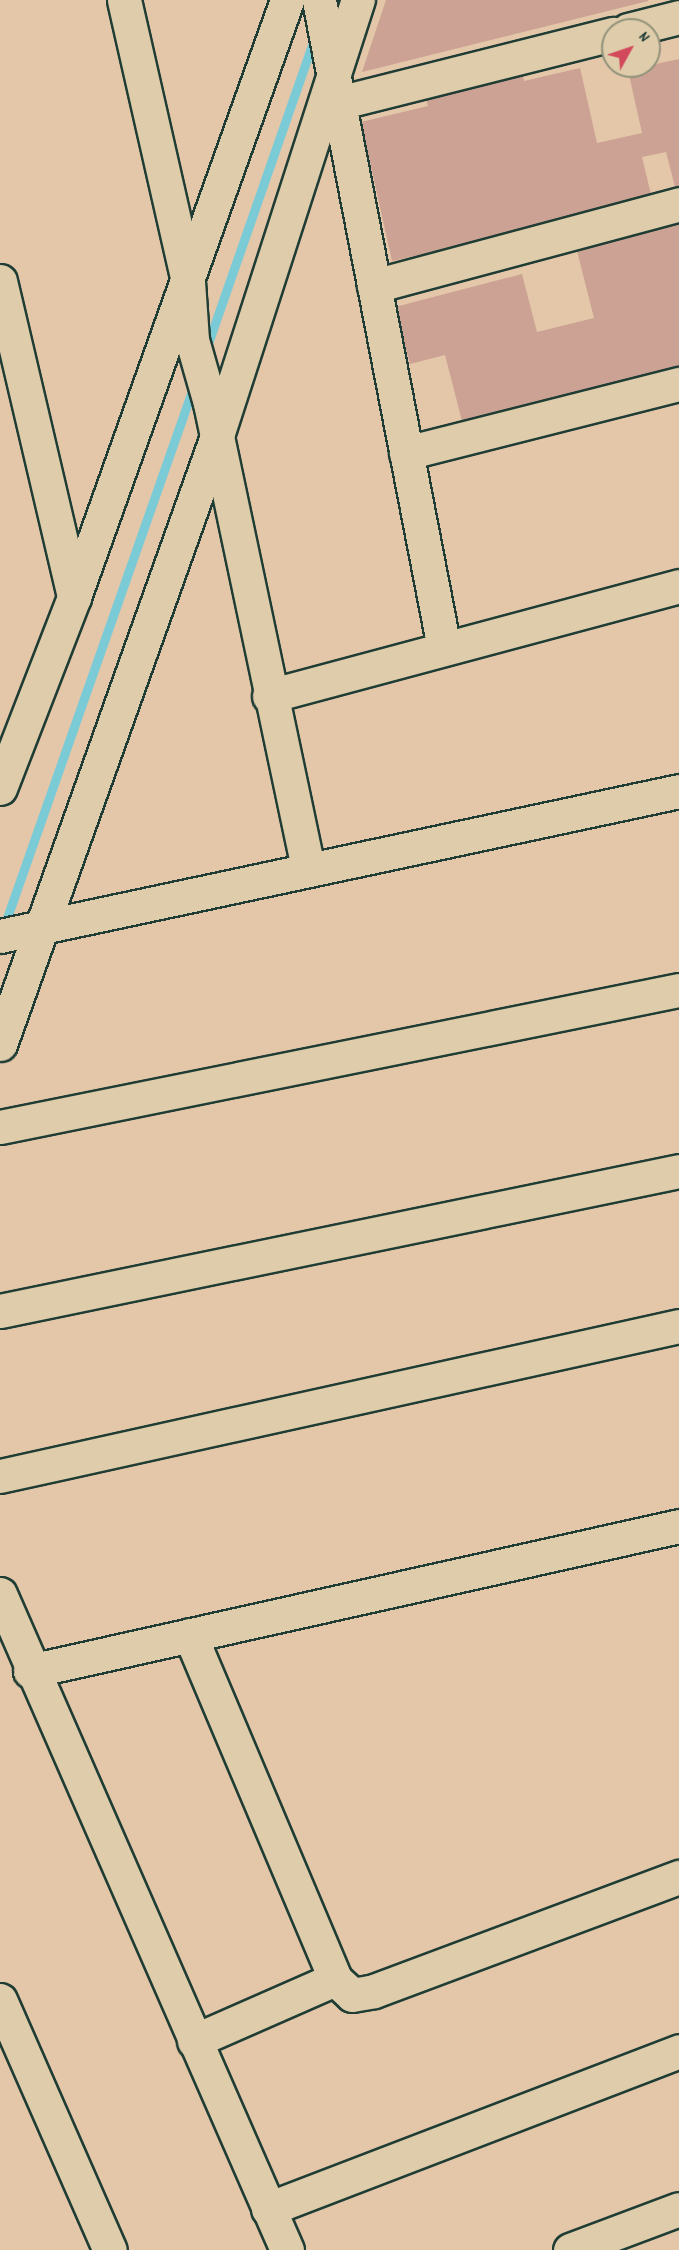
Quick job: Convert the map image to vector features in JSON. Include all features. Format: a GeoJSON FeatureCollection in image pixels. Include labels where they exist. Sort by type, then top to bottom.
{"type":"FeatureCollection","features":[{"type":"Feature","properties":{"kind":"street"},"geometry":{"type":"LineString","coordinates":[[124,0],[188,281],[192,340],[210,403],[215,442],[308,870]]}},
{"type":"Feature","properties":{"kind":"street"},"geometry":{"type":"LineString","coordinates":[[0,788],[74,597],[287,0]]}},
{"type":"Feature","properties":{"kind":"street"},"geometry":{"type":"LineString","coordinates":[[319,0],[444,648]]}},
{"type":"Feature","properties":{"kind":"street"},"geometry":{"type":"LineString","coordinates":[[0,1044],[215,442],[335,90],[358,0]]}},
{"type":"Feature","properties":{"kind":"street"},"geometry":{"type":"LineString","coordinates":[[661,22],[679,17]]}},
{"type":"Feature","properties":{"kind":"street"},"geometry":{"type":"LineString","coordinates":[[335,90],[601,36]]}},
{"type":"Feature","properties":{"kind":"street"},"geometry":{"type":"LineString","coordinates":[[374,286],[679,204]]}},
{"type":"Feature","properties":{"kind":"street"},"geometry":{"type":"LineString","coordinates":[[0,281],[74,597]]}},
{"type":"Feature","properties":{"kind":"street"},"geometry":{"type":"LineString","coordinates":[[406,453],[679,384]]}},
{"type":"Feature","properties":{"kind":"street"},"geometry":{"type":"LineString","coordinates":[[269,696],[679,586]]}},
{"type":"Feature","properties":{"kind":"street"},"geometry":{"type":"LineString","coordinates":[[0,936],[679,791]]}},
{"type":"Feature","properties":{"kind":"street"},"geometry":{"type":"LineString","coordinates":[[0,1127],[679,990]]}},
{"type":"Feature","properties":{"kind":"street"},"geometry":{"type":"LineString","coordinates":[[0,1311],[679,1171]]}},
{"type":"Feature","properties":{"kind":"street"},"geometry":{"type":"LineString","coordinates":[[0,1476],[679,1326]]}},
{"type":"Feature","properties":{"kind":"street"},"geometry":{"type":"LineString","coordinates":[[30,1671],[679,1526]]}},
{"type":"Feature","properties":{"kind":"street"},"geometry":{"type":"LineString","coordinates":[[0,1594],[30,1671],[286,2250]]}},
{"type":"Feature","properties":{"kind":"street"},"geometry":{"type":"LineString","coordinates":[[190,1635],[335,1979],[352,1995],[374,1991],[679,1877]]}},
{"type":"Feature","properties":{"kind":"street"},"geometry":{"type":"LineString","coordinates":[[194,2041],[335,1979]]}},
{"type":"Feature","properties":{"kind":"street"},"geometry":{"type":"LineString","coordinates":[[0,2000],[110,2250]]}},
{"type":"Feature","properties":{"kind":"street"},"geometry":{"type":"LineString","coordinates":[[268,2209],[679,2051]]}},
{"type":"Feature","properties":{"kind":"street"},"geometry":{"type":"LineString","coordinates":[[570,2250],[679,2209]]}},
{"type":"Feature","properties":{"kind":"building"},"geometry":{"type":"Polygon","coordinates":[[[386,0],[648,0],[648,1],[362,72],[386,0]]]}},
{"type":"Feature","properties":{"kind":"building"},"geometry":{"type":"Polygon","coordinates":[[[679,59],[679,186],[675,187],[666,152],[642,157],[653,203],[392,261],[361,122],[428,106],[424,89],[521,67],[524,81],[580,68],[597,143],[642,133],[630,78],[661,78],[661,63],[679,59]]]}},
{"type":"Feature","properties":{"kind":"building"},"geometry":{"type":"Polygon","coordinates":[[[679,220],[679,366],[462,421],[445,355],[410,364],[395,307],[522,274],[537,332],[594,318],[576,247],[679,220]]]}},
{"type":"Feature","properties":{"kind":"waterway"},"geometry":{"type":"LineString","coordinates":[[205,352],[315,36]]}},
{"type":"Feature","properties":{"kind":"waterway"},"geometry":{"type":"LineString","coordinates":[[3,929],[194,385]]}}]}
